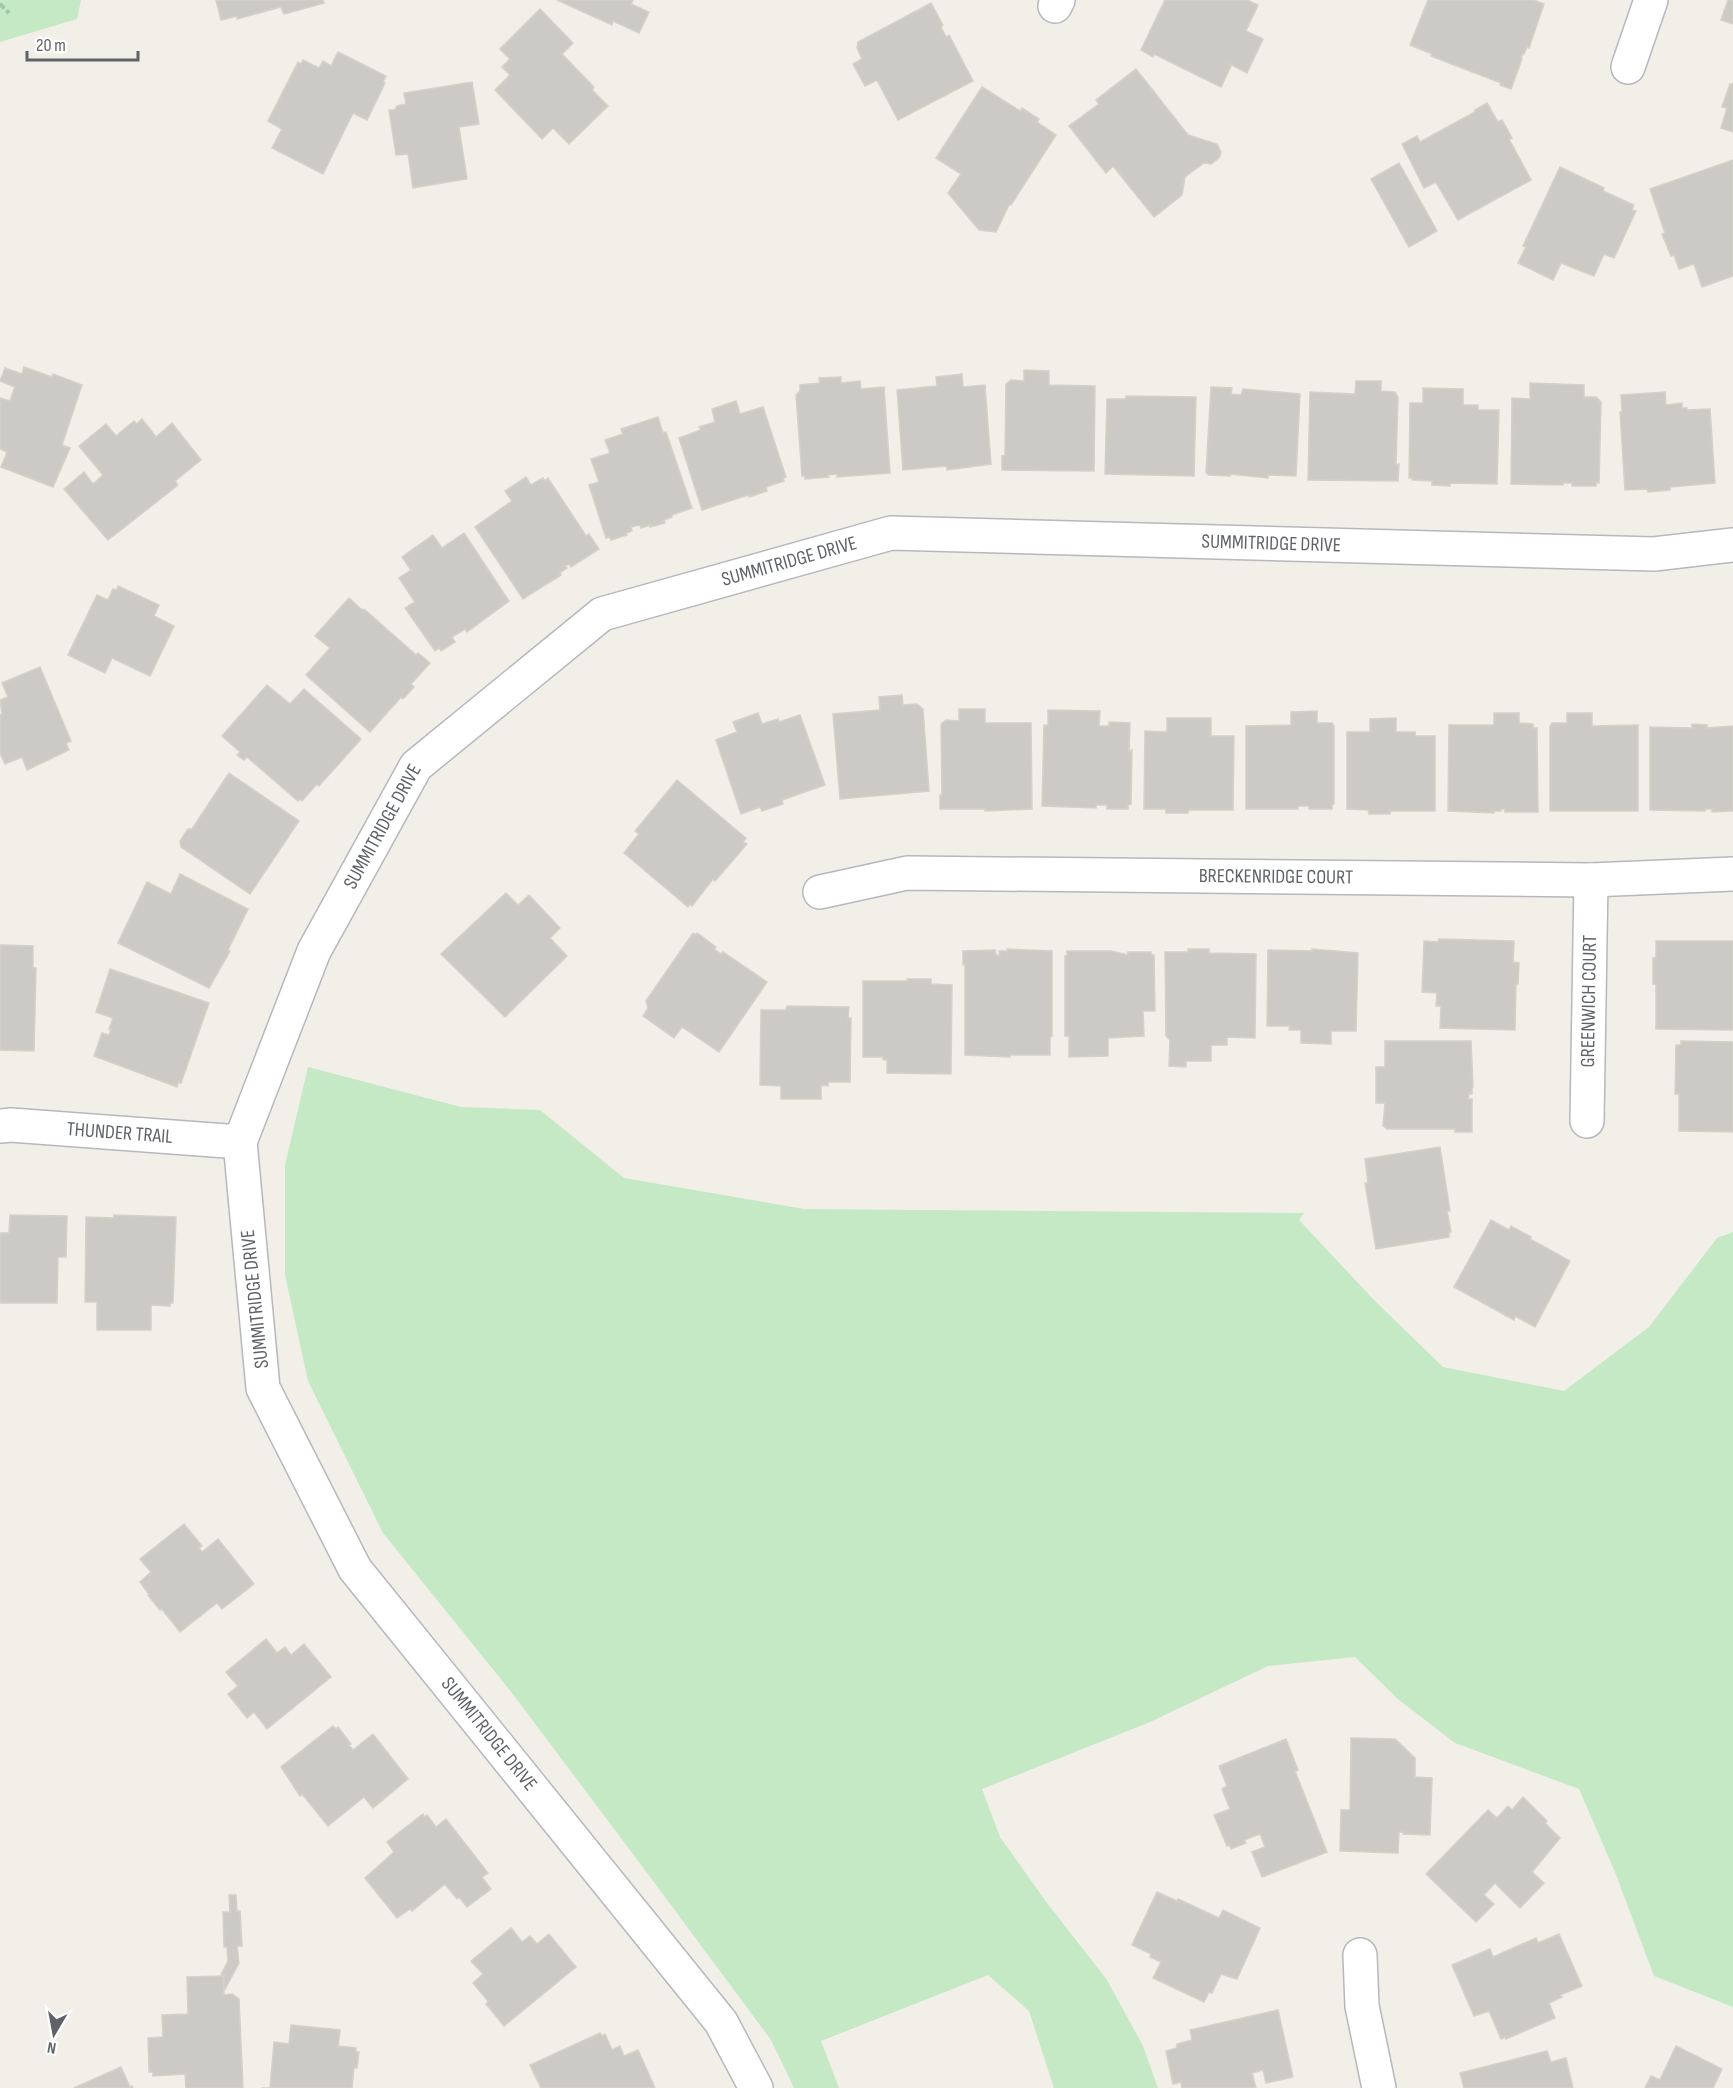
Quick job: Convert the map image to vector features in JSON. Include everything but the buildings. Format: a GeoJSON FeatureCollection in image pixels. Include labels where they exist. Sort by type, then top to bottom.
{"type":"FeatureCollection","features":[{"type":"Feature","properties":{"kind":"street"},"geometry":{"type":"LineString","coordinates":[[1628,67],[1652,0]]}},
{"type":"Feature","properties":{"kind":"street","name":"SUMMITRIDGE DRIVE"},"geometry":{"type":"LineString","coordinates":[[756,2088],[721,2022],[356,1569],[263,1388],[240,1142],[314,951],[416,766],[602,615],[891,533],[1654,554],[1733,545]]}},
{"type":"Feature","properties":{"kind":"street","name":"BRECKENRIDGE COURT"},"geometry":{"type":"LineString","coordinates":[[820,892],[907,873],[1591,880],[1733,874]]}},
{"type":"Feature","properties":{"kind":"street","name":"GREENWICH COURT"},"geometry":{"type":"LineString","coordinates":[[1587,1121],[1591,880]]}},
{"type":"Feature","properties":{"kind":"street","name":"THUNDER TRAIL"},"geometry":{"type":"LineString","coordinates":[[0,1126],[240,1142]]}},
{"type":"Feature","properties":{"kind":"street"},"geometry":{"type":"LineString","coordinates":[[1360,1955],[1362,2006],[1379,2088]]}},
{"type":"Feature","properties":{"kind":"path"},"geometry":{"type":"LineString","coordinates":[[0,4],[9,13]]}},
{"type":"Feature","properties":{"kind":"green space"},"geometry":{"type":"Polygon","coordinates":[[[0,0],[81,0],[77,19],[0,42],[0,0]]]}},
{"type":"Feature","properties":{"kind":"green space"},"geometry":{"type":"Polygon","coordinates":[[[308,1067],[461,1107],[540,1110],[624,1178],[804,1209],[1304,1213],[1299,1220],[1374,1300],[1443,1367],[1564,1391],[1649,1327],[1717,1238],[1733,1232],[1733,2007],[1654,1976],[1615,1872],[1579,1789],[1455,1743],[1399,1700],[1355,1657],[1268,1666],[1150,1722],[982,1789],[1000,1837],[1047,1903],[1107,1980],[1143,2046],[1158,2088],[1054,2088],[1029,2011],[988,1975],[821,2041],[839,2088],[794,2088],[771,2040],[512,1693],[383,1533],[308,1381],[285,1275],[285,1165],[308,1067]]]}}]}
